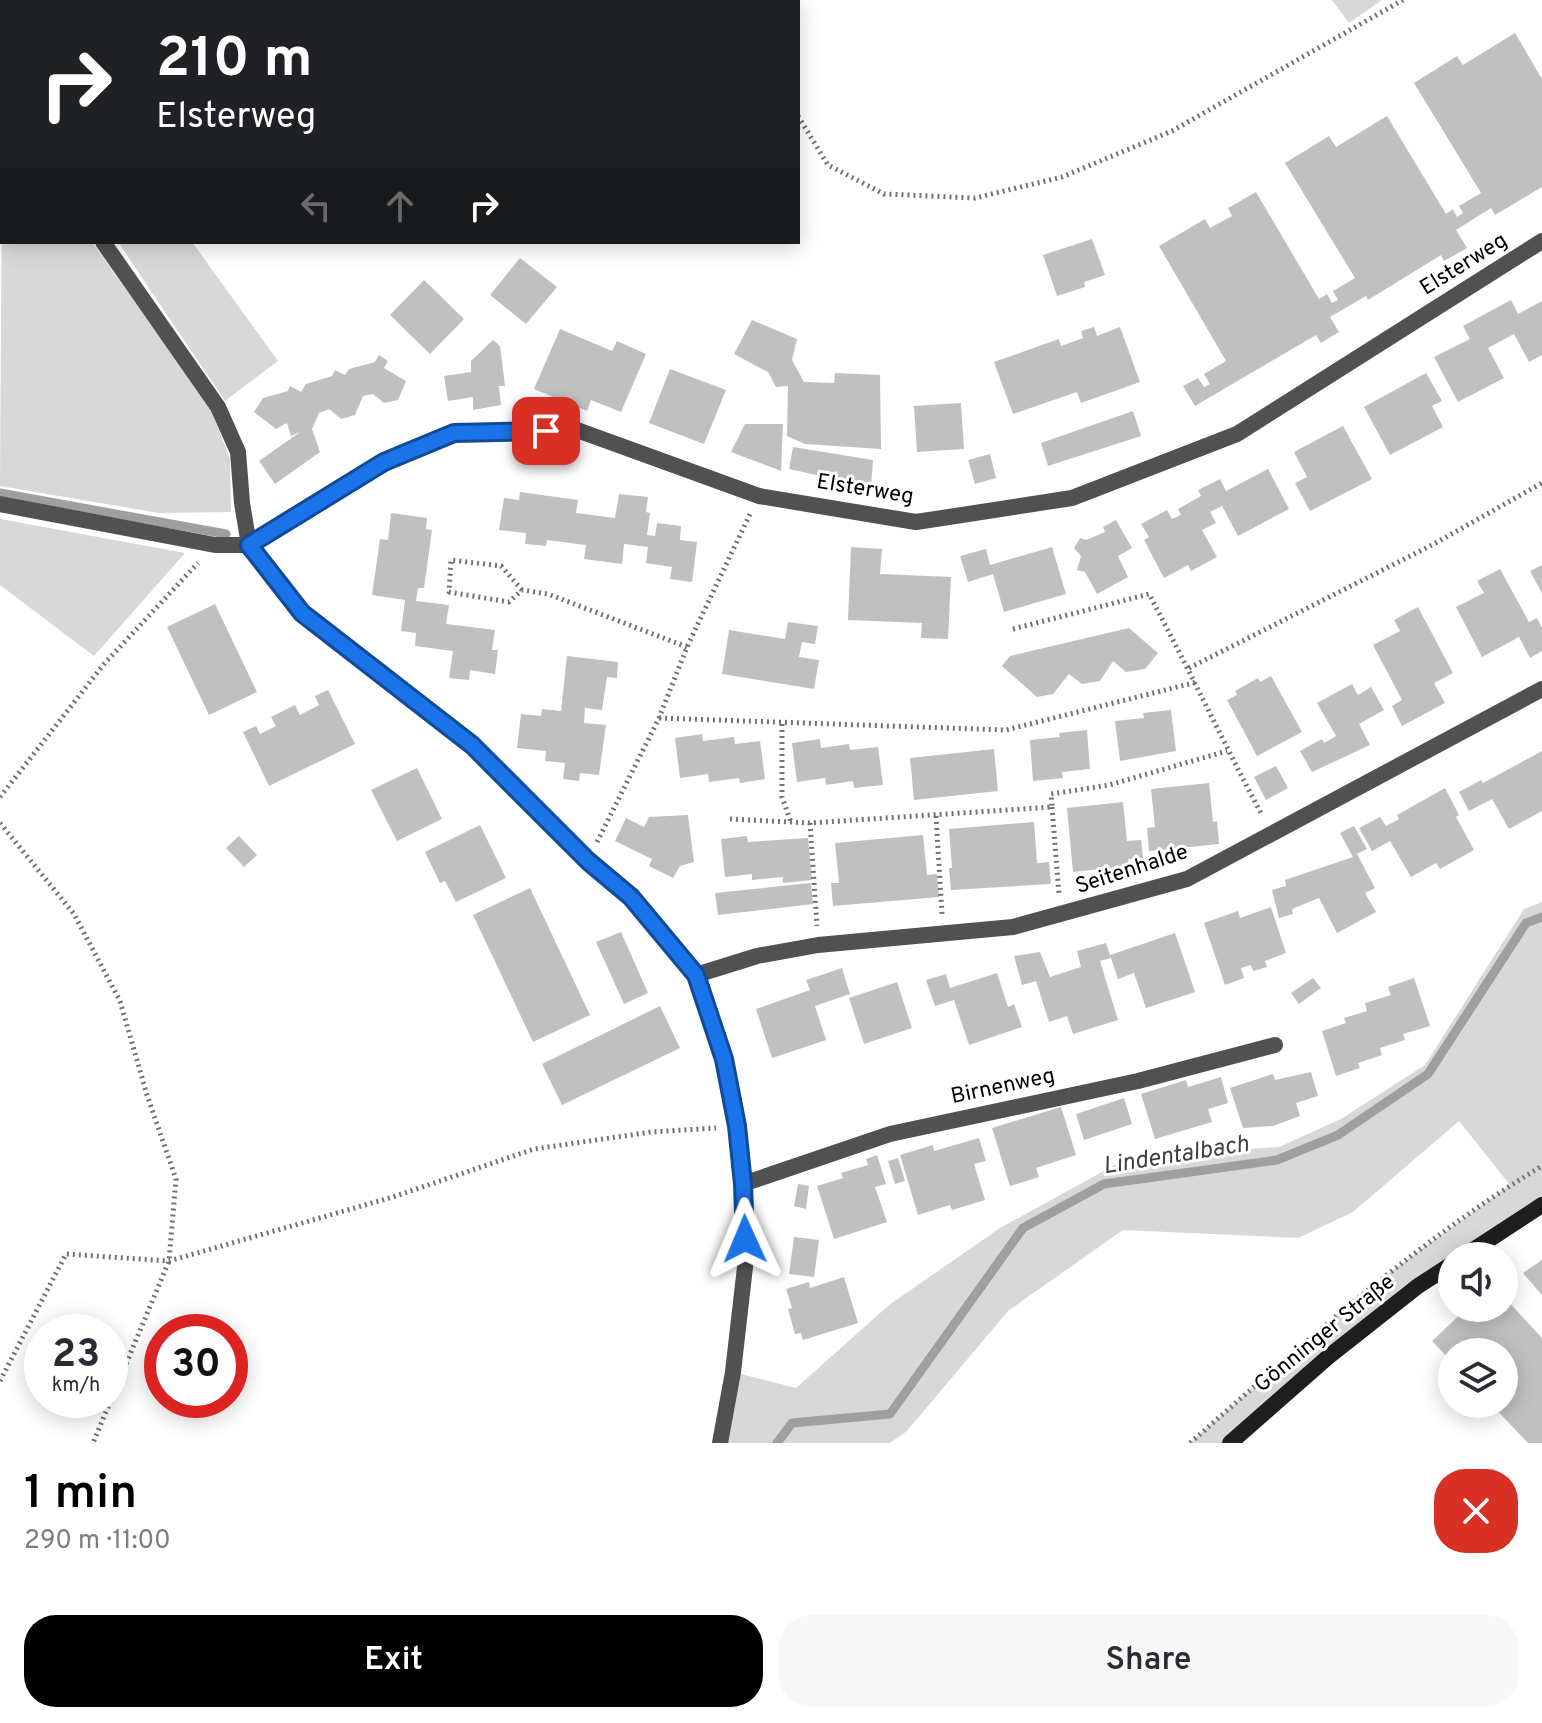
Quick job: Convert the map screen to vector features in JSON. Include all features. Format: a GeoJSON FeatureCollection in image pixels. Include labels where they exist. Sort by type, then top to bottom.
{"type":"FeatureCollection","features":[{"type":"Feature","properties":{"kind":"street","name":"Elsterweg"},"geometry":{"type":"LineString","coordinates":[[249,545],[384,462],[454,433],[577,430],[759,496],[916,522],[1072,498],[1237,434],[1542,241]]}},
{"type":"Feature","properties":{"kind":"street"},"geometry":{"type":"LineString","coordinates":[[104,244],[218,407],[238,452],[249,545],[302,613],[472,745],[588,861],[631,897],[696,975],[724,1059],[737,1126],[743,1184],[745,1267],[733,1372],[720,1443]]}},
{"type":"Feature","properties":{"kind":"street"},"geometry":{"type":"LineString","coordinates":[[0,504],[215,545],[249,545]]}},
{"type":"Feature","properties":{"kind":"street","name":"Seitenhalde"},"geometry":{"type":"LineString","coordinates":[[696,975],[757,956],[818,945],[1013,927],[1187,879],[1542,689]]}},
{"type":"Feature","properties":{"kind":"street","name":"Birnenweg"},"geometry":{"type":"LineString","coordinates":[[743,1184],[890,1134],[1138,1081],[1275,1045]]}},
{"type":"Feature","properties":{"kind":"street"},"geometry":{"type":"LineString","coordinates":[[1485,1242],[1542,1205]]}},
{"type":"Feature","properties":{"kind":"street","name":"Gönninger Straße"},"geometry":{"type":"LineString","coordinates":[[1230,1443],[1328,1357],[1438,1273]]}},
{"type":"Feature","properties":{"kind":"path"},"geometry":{"type":"LineString","coordinates":[[800,119],[828,165],[884,194],[975,198],[1062,177],[1172,131],[1403,0]]}},
{"type":"Feature","properties":{"kind":"path"},"geometry":{"type":"LineString","coordinates":[[1189,668],[1432,545],[1542,483]]}},
{"type":"Feature","properties":{"kind":"path"},"geometry":{"type":"LineString","coordinates":[[588,861],[659,718],[687,647],[759,496]]}},
{"type":"Feature","properties":{"kind":"path"},"geometry":{"type":"LineString","coordinates":[[0,797],[104,664],[215,545]]}},
{"type":"Feature","properties":{"kind":"path"},"geometry":{"type":"LineString","coordinates":[[522,590],[509,602],[449,592],[451,560],[501,566],[522,590],[548,594],[687,647]]}},
{"type":"Feature","properties":{"kind":"path"},"geometry":{"type":"LineString","coordinates":[[1013,629],[1149,594],[1197,682],[1227,751],[1272,834]]}},
{"type":"Feature","properties":{"kind":"path"},"geometry":{"type":"LineString","coordinates":[[659,718],[1006,730],[1197,682]]}},
{"type":"Feature","properties":{"kind":"path"},"geometry":{"type":"LineString","coordinates":[[782,724],[782,797],[791,822]]}},
{"type":"Feature","properties":{"kind":"path"},"geometry":{"type":"LineString","coordinates":[[1061,915],[1051,794],[1109,785],[1227,751]]}},
{"type":"Feature","properties":{"kind":"path"},"geometry":{"type":"LineString","coordinates":[[730,819],[810,823],[1052,807]]}},
{"type":"Feature","properties":{"kind":"path"},"geometry":{"type":"LineString","coordinates":[[936,816],[943,934]]}},
{"type":"Feature","properties":{"kind":"path"},"geometry":{"type":"LineString","coordinates":[[0,823],[74,914],[120,1001],[147,1095],[176,1179],[169,1261],[93,1443]]}},
{"type":"Feature","properties":{"kind":"path"},"geometry":{"type":"LineString","coordinates":[[810,823],[818,945]]}},
{"type":"Feature","properties":{"kind":"path"},"geometry":{"type":"LineString","coordinates":[[0,1381],[66,1254],[169,1261],[393,1197],[534,1149],[651,1132],[737,1126]]}},
{"type":"Feature","properties":{"kind":"shaded area"},"geometry":{"type":"Polygon","coordinates":[[[1332,0],[1382,0],[1349,23],[1332,0]]]}},
{"type":"Feature","properties":{"kind":"shaded area"},"geometry":{"type":"Polygon","coordinates":[[[2,244],[93,244],[210,407],[230,459],[231,512],[159,513],[0,486],[2,244]]]}},
{"type":"Feature","properties":{"kind":"shaded area"},"geometry":{"type":"Polygon","coordinates":[[[119,244],[193,244],[278,361],[225,401],[119,244]]]}},
{"type":"Feature","properties":{"kind":"shaded area"},"geometry":{"type":"Polygon","coordinates":[[[0,519],[185,553],[94,656],[0,585],[0,519]]]}},
{"type":"Feature","properties":{"kind":"shaded area"},"geometry":{"type":"Polygon","coordinates":[[[1542,902],[1542,1205],[1485,1242],[1438,1242],[1438,1275],[1230,1443],[1190,1443],[1356,1297],[1510,1185],[1459,1121],[1353,1212],[1298,1238],[1123,1230],[1008,1311],[907,1431],[890,1443],[720,1443],[733,1372],[796,1388],[889,1305],[1000,1228],[1133,1155],[1279,1147],[1341,1119],[1425,1065],[1524,909],[1542,902]]]}},
{"type":"Feature","properties":{"kind":"building"},"geometry":{"type":"Polygon","coordinates":[[[1515,33],[1542,79],[1542,187],[1495,215],[1491,208],[1456,230],[1467,248],[1444,261],[1441,255],[1368,300],[1366,296],[1330,317],[1339,332],[1321,343],[1316,335],[1195,406],[1183,386],[1198,378],[1204,387],[1210,384],[1204,374],[1226,361],[1159,246],[1205,219],[1210,228],[1232,216],[1228,208],[1256,192],[1319,299],[1327,294],[1332,303],[1338,300],[1333,291],[1355,278],[1285,163],[1329,136],[1336,147],[1387,116],[1446,214],[1453,209],[1457,217],[1463,213],[1459,206],[1481,193],[1414,83],[1457,56],[1463,65],[1515,33]]]}},
{"type":"Feature","properties":{"kind":"building"},"geometry":{"type":"Polygon","coordinates":[[[1092,239],[1105,275],[1084,282],[1085,287],[1057,296],[1043,255],[1092,239]]]}},
{"type":"Feature","properties":{"kind":"building"},"geometry":{"type":"Polygon","coordinates":[[[520,258],[557,287],[526,324],[490,295],[520,258]]]}},
{"type":"Feature","properties":{"kind":"building"},"geometry":{"type":"Polygon","coordinates":[[[424,280],[464,319],[430,354],[390,315],[424,280]]]}},
{"type":"Feature","properties":{"kind":"building"},"geometry":{"type":"Polygon","coordinates":[[[1511,300],[1518,314],[1542,301],[1542,355],[1529,362],[1514,334],[1488,348],[1504,378],[1458,402],[1434,357],[1470,339],[1463,326],[1511,300]]]}},
{"type":"Feature","properties":{"kind":"building"},"geometry":{"type":"Polygon","coordinates":[[[752,320],[797,339],[792,360],[804,382],[834,383],[835,373],[880,375],[881,449],[805,444],[787,436],[788,386],[776,387],[768,372],[734,354],[752,320]]]}},
{"type":"Feature","properties":{"kind":"building"},"geometry":{"type":"Polygon","coordinates":[[[1094,327],[1097,336],[1120,327],[1140,382],[1081,403],[1077,392],[1013,414],[994,362],[1059,339],[1061,346],[1083,338],[1081,331],[1094,327]]]}},
{"type":"Feature","properties":{"kind":"building"},"geometry":{"type":"Polygon","coordinates":[[[560,329],[612,351],[617,341],[646,354],[621,412],[591,400],[587,411],[534,389],[560,329]]]}},
{"type":"Feature","properties":{"kind":"building"},"geometry":{"type":"Polygon","coordinates":[[[493,340],[500,346],[505,386],[499,386],[501,405],[473,410],[473,397],[448,401],[444,376],[471,372],[471,361],[493,340]]]}},
{"type":"Feature","properties":{"kind":"building"},"geometry":{"type":"Polygon","coordinates":[[[379,355],[388,361],[384,368],[406,381],[398,400],[384,403],[373,394],[363,396],[355,415],[341,419],[329,409],[319,413],[312,429],[320,452],[275,484],[259,461],[300,432],[291,436],[287,423],[276,429],[254,412],[263,398],[288,391],[290,386],[301,392],[306,384],[332,376],[335,370],[345,375],[349,369],[375,362],[379,355]]]}},
{"type":"Feature","properties":{"kind":"building"},"geometry":{"type":"Polygon","coordinates":[[[670,369],[726,390],[704,444],[649,423],[670,369]]]}},
{"type":"Feature","properties":{"kind":"building"},"geometry":{"type":"Polygon","coordinates":[[[1426,373],[1442,401],[1432,406],[1443,427],[1390,455],[1364,407],[1426,373]]]}},
{"type":"Feature","properties":{"kind":"building"},"geometry":{"type":"Polygon","coordinates":[[[961,403],[964,449],[917,452],[914,406],[961,403]]]}},
{"type":"Feature","properties":{"kind":"building"},"geometry":{"type":"Polygon","coordinates":[[[1133,411],[1141,436],[1048,466],[1041,443],[1133,411]]]}},
{"type":"Feature","properties":{"kind":"building"},"geometry":{"type":"Polygon","coordinates":[[[745,424],[783,424],[781,471],[731,452],[745,424]]]}},
{"type":"Feature","properties":{"kind":"building"},"geometry":{"type":"Polygon","coordinates":[[[1343,426],[1372,479],[1310,511],[1295,483],[1307,477],[1294,452],[1343,426]]]}},
{"type":"Feature","properties":{"kind":"building"},"geometry":{"type":"Polygon","coordinates":[[[793,447],[873,460],[871,487],[789,469],[793,447]]]}},
{"type":"Feature","properties":{"kind":"building"},"geometry":{"type":"Polygon","coordinates":[[[990,454],[996,478],[975,484],[968,460],[990,454]]]}},
{"type":"Feature","properties":{"kind":"building"},"geometry":{"type":"Polygon","coordinates":[[[1268,469],[1289,509],[1238,536],[1222,506],[1210,512],[1216,523],[1202,530],[1217,557],[1191,571],[1188,565],[1164,578],[1144,540],[1149,537],[1141,524],[1167,510],[1172,519],[1181,515],[1178,509],[1201,496],[1198,490],[1220,479],[1226,491],[1268,469]]]}},
{"type":"Feature","properties":{"kind":"building"},"geometry":{"type":"Polygon","coordinates":[[[520,492],[578,500],[576,513],[615,518],[619,494],[648,497],[646,512],[650,513],[647,535],[655,536],[657,523],[681,526],[680,540],[697,542],[692,582],[670,579],[672,567],[646,563],[648,547],[624,544],[622,564],[584,559],[586,545],[547,540],[546,546],[525,544],[526,533],[499,530],[504,498],[519,500],[520,492]]]}},
{"type":"Feature","properties":{"kind":"building"},"geometry":{"type":"Polygon","coordinates":[[[391,513],[427,518],[426,529],[432,530],[424,588],[418,588],[416,601],[449,605],[446,624],[495,630],[492,650],[498,650],[495,674],[470,670],[469,680],[449,678],[453,651],[415,646],[416,633],[401,631],[405,600],[372,595],[380,539],[388,540],[391,513]]]}},
{"type":"Feature","properties":{"kind":"building"},"geometry":{"type":"Polygon","coordinates":[[[1116,520],[1132,548],[1118,556],[1128,577],[1097,594],[1085,572],[1077,570],[1081,556],[1074,548],[1080,538],[1086,540],[1105,532],[1103,527],[1116,520]]]}},
{"type":"Feature","properties":{"kind":"building"},"geometry":{"type":"Polygon","coordinates":[[[851,547],[882,549],[880,574],[951,577],[948,639],[921,638],[922,623],[848,620],[851,547]]]}},
{"type":"Feature","properties":{"kind":"building"},"geometry":{"type":"Polygon","coordinates":[[[1052,547],[1066,594],[1004,612],[993,574],[968,582],[960,556],[986,549],[990,565],[1052,547]]]}},
{"type":"Feature","properties":{"kind":"building"},"geometry":{"type":"Polygon","coordinates":[[[1542,565],[1542,593],[1530,571],[1542,565]]]}},
{"type":"Feature","properties":{"kind":"building"},"geometry":{"type":"Polygon","coordinates":[[[1500,569],[1529,622],[1537,618],[1542,628],[1542,651],[1530,658],[1519,637],[1482,657],[1456,607],[1484,593],[1477,581],[1500,569]]]}},
{"type":"Feature","properties":{"kind":"building"},"geometry":{"type":"Polygon","coordinates":[[[215,604],[257,692],[209,715],[167,627],[215,604]]]}},
{"type":"Feature","properties":{"kind":"building"},"geometry":{"type":"Polygon","coordinates":[[[1418,607],[1453,673],[1434,683],[1445,703],[1402,726],[1392,706],[1402,700],[1373,645],[1400,631],[1394,620],[1418,607]]]}},
{"type":"Feature","properties":{"kind":"building"},"geometry":{"type":"Polygon","coordinates":[[[788,622],[818,626],[815,644],[802,642],[799,657],[819,660],[814,689],[722,674],[729,630],[785,639],[788,622]]]}},
{"type":"Feature","properties":{"kind":"building"},"geometry":{"type":"Polygon","coordinates":[[[1129,628],[1158,653],[1145,669],[1126,672],[1113,661],[1100,681],[1082,684],[1069,674],[1053,694],[1037,697],[1002,666],[1010,656],[1129,628]]]}},
{"type":"Feature","properties":{"kind":"building"},"geometry":{"type":"Polygon","coordinates":[[[567,656],[618,662],[617,678],[607,677],[602,710],[585,708],[584,723],[606,725],[599,775],[580,773],[579,781],[563,779],[565,763],[545,761],[546,751],[517,748],[521,714],[541,716],[542,709],[561,711],[567,656]]]}},
{"type":"Feature","properties":{"kind":"building"},"geometry":{"type":"Polygon","coordinates":[[[1271,676],[1302,732],[1257,756],[1227,700],[1237,695],[1235,691],[1258,678],[1260,682],[1271,676]]]}},
{"type":"Feature","properties":{"kind":"building"},"geometry":{"type":"Polygon","coordinates":[[[1352,684],[1358,695],[1371,687],[1384,710],[1359,724],[1370,745],[1312,772],[1300,751],[1322,739],[1324,743],[1336,736],[1317,703],[1352,684]]]}},
{"type":"Feature","properties":{"kind":"building"},"geometry":{"type":"Polygon","coordinates":[[[328,690],[355,744],[269,786],[243,732],[256,726],[260,734],[276,726],[271,717],[295,705],[300,715],[319,705],[315,696],[328,690]]]}},
{"type":"Feature","properties":{"kind":"building"},"geometry":{"type":"Polygon","coordinates":[[[1171,710],[1176,751],[1120,761],[1115,721],[1144,718],[1143,713],[1171,710]]]}},
{"type":"Feature","properties":{"kind":"building"},"geometry":{"type":"Polygon","coordinates":[[[1087,730],[1090,769],[1062,772],[1063,778],[1033,781],[1030,740],[1087,730]]]}},
{"type":"Feature","properties":{"kind":"building"},"geometry":{"type":"Polygon","coordinates":[[[702,734],[703,741],[734,737],[735,744],[760,741],[765,779],[740,783],[739,778],[709,782],[708,774],[680,778],[675,738],[702,734]]]}},
{"type":"Feature","properties":{"kind":"building"},"geometry":{"type":"Polygon","coordinates":[[[820,739],[821,748],[849,744],[850,750],[878,747],[883,785],[854,788],[853,781],[826,785],[825,778],[797,782],[792,743],[820,739]]]}},
{"type":"Feature","properties":{"kind":"building"},"geometry":{"type":"Polygon","coordinates":[[[994,749],[998,791],[914,800],[910,758],[994,749]]]}},
{"type":"Feature","properties":{"kind":"building"},"geometry":{"type":"Polygon","coordinates":[[[1542,751],[1542,811],[1509,829],[1492,799],[1469,811],[1459,792],[1481,780],[1483,783],[1542,751]]]}},
{"type":"Feature","properties":{"kind":"building"},"geometry":{"type":"Polygon","coordinates":[[[1276,766],[1288,788],[1266,800],[1254,777],[1276,766]]]}},
{"type":"Feature","properties":{"kind":"building"},"geometry":{"type":"Polygon","coordinates":[[[417,768],[442,819],[397,841],[371,790],[417,768]]]}},
{"type":"Feature","properties":{"kind":"building"},"geometry":{"type":"Polygon","coordinates":[[[1209,783],[1219,844],[1149,851],[1147,828],[1155,827],[1151,789],[1209,783]]]}},
{"type":"Feature","properties":{"kind":"building"},"geometry":{"type":"Polygon","coordinates":[[[1445,788],[1474,850],[1440,869],[1436,863],[1411,877],[1390,841],[1372,851],[1359,828],[1380,817],[1386,826],[1399,819],[1397,815],[1445,788]]]}},
{"type":"Feature","properties":{"kind":"building"},"geometry":{"type":"Polygon","coordinates":[[[1123,802],[1127,841],[1141,840],[1143,858],[1128,859],[1129,866],[1073,872],[1067,808],[1123,802]]]}},
{"type":"Feature","properties":{"kind":"building"},"geometry":{"type":"Polygon","coordinates":[[[688,815],[694,862],[680,866],[673,878],[649,866],[652,859],[615,841],[626,818],[644,827],[649,817],[688,815]]]}},
{"type":"Feature","properties":{"kind":"building"},"geometry":{"type":"Polygon","coordinates":[[[1034,822],[1037,863],[1049,862],[1051,884],[951,890],[949,829],[1034,822]]]}},
{"type":"Feature","properties":{"kind":"building"},"geometry":{"type":"Polygon","coordinates":[[[480,825],[506,878],[456,902],[445,881],[440,883],[425,852],[480,825]]]}},
{"type":"Feature","properties":{"kind":"building"},"geometry":{"type":"Polygon","coordinates":[[[1354,826],[1367,849],[1357,854],[1375,888],[1365,893],[1376,912],[1337,933],[1319,898],[1292,909],[1293,914],[1279,918],[1272,890],[1286,886],[1285,880],[1353,857],[1340,833],[1354,826]]]}},
{"type":"Feature","properties":{"kind":"building"},"geometry":{"type":"Polygon","coordinates":[[[923,835],[927,875],[937,874],[939,897],[833,906],[831,883],[839,883],[835,843],[923,835]]]}},
{"type":"Feature","properties":{"kind":"building"},"geometry":{"type":"Polygon","coordinates":[[[239,836],[257,855],[244,867],[226,848],[239,836]]]}},
{"type":"Feature","properties":{"kind":"building"},"geometry":{"type":"Polygon","coordinates":[[[747,836],[748,842],[808,838],[812,880],[783,883],[783,877],[752,880],[752,874],[725,877],[721,839],[747,836]]]}},
{"type":"Feature","properties":{"kind":"building"},"geometry":{"type":"Polygon","coordinates":[[[811,883],[813,904],[718,915],[715,893],[811,883]]]}},
{"type":"Feature","properties":{"kind":"building"},"geometry":{"type":"Polygon","coordinates":[[[530,888],[590,1015],[533,1042],[473,915],[530,888]]]}},
{"type":"Feature","properties":{"kind":"building"},"geometry":{"type":"Polygon","coordinates":[[[1271,907],[1286,953],[1265,961],[1267,967],[1253,971],[1251,965],[1241,968],[1244,978],[1225,985],[1204,923],[1238,911],[1240,918],[1271,907]]]}},
{"type":"Feature","properties":{"kind":"building"},"geometry":{"type":"Polygon","coordinates":[[[621,932],[648,993],[624,1004],[596,942],[621,932]]]}},
{"type":"Feature","properties":{"kind":"building"},"geometry":{"type":"Polygon","coordinates":[[[1175,933],[1195,992],[1146,1008],[1134,973],[1118,979],[1111,958],[1100,961],[1118,1020],[1073,1034],[1067,1016],[1049,1022],[1036,981],[1022,985],[1014,956],[1040,952],[1050,977],[1081,967],[1077,951],[1106,943],[1110,955],[1175,933]]]}},
{"type":"Feature","properties":{"kind":"building"},"geometry":{"type":"Polygon","coordinates":[[[842,968],[850,994],[815,1006],[826,1040],[772,1058],[756,1009],[810,990],[806,980],[842,968]]]}},
{"type":"Feature","properties":{"kind":"building"},"geometry":{"type":"Polygon","coordinates":[[[997,973],[1008,1007],[1014,1004],[1022,1027],[969,1045],[954,1000],[935,1006],[926,980],[946,974],[950,988],[997,973]]]}},
{"type":"Feature","properties":{"kind":"building"},"geometry":{"type":"Polygon","coordinates":[[[1313,978],[1321,988],[1299,1004],[1291,993],[1313,978]]]}},
{"type":"Feature","properties":{"kind":"building"},"geometry":{"type":"Polygon","coordinates":[[[1414,978],[1430,1026],[1403,1034],[1405,1040],[1380,1048],[1382,1055],[1358,1063],[1360,1068],[1336,1076],[1322,1031],[1346,1023],[1344,1018],[1367,1011],[1365,1003],[1391,995],[1388,987],[1414,978]]]}},
{"type":"Feature","properties":{"kind":"building"},"geometry":{"type":"Polygon","coordinates":[[[897,982],[912,1028],[864,1044],[849,998],[897,982]]]}},
{"type":"Feature","properties":{"kind":"building"},"geometry":{"type":"Polygon","coordinates":[[[660,1006],[680,1048],[562,1105],[542,1064],[660,1006]]]}},
{"type":"Feature","properties":{"kind":"building"},"geometry":{"type":"Polygon","coordinates":[[[1311,1072],[1318,1096],[1296,1103],[1300,1116],[1273,1126],[1243,1128],[1230,1088],[1273,1074],[1275,1080],[1311,1072]]]}},
{"type":"Feature","properties":{"kind":"building"},"geometry":{"type":"Polygon","coordinates":[[[1221,1077],[1228,1103],[1208,1109],[1212,1122],[1155,1139],[1141,1094],[1186,1080],[1188,1087],[1221,1077]]]}},
{"type":"Feature","properties":{"kind":"building"},"geometry":{"type":"Polygon","coordinates":[[[1124,1098],[1132,1124],[1084,1140],[1076,1114],[1124,1098]]]}},
{"type":"Feature","properties":{"kind":"building"},"geometry":{"type":"Polygon","coordinates":[[[1061,1107],[1076,1155],[1036,1168],[1039,1177],[1010,1186],[992,1128],[1061,1107]]]}},
{"type":"Feature","properties":{"kind":"building"},"geometry":{"type":"Polygon","coordinates":[[[979,1138],[986,1161],[974,1164],[985,1200],[952,1210],[950,1205],[918,1215],[900,1155],[933,1145],[934,1151],[979,1138]]]}},
{"type":"Feature","properties":{"kind":"building"},"geometry":{"type":"Polygon","coordinates":[[[877,1155],[886,1184],[875,1187],[887,1222],[834,1239],[817,1186],[843,1178],[841,1173],[868,1165],[866,1159],[877,1155]]]}},
{"type":"Feature","properties":{"kind":"building"},"geometry":{"type":"Polygon","coordinates":[[[898,1158],[905,1181],[895,1184],[888,1161],[898,1158]]]}},
{"type":"Feature","properties":{"kind":"building"},"geometry":{"type":"Polygon","coordinates":[[[798,1184],[809,1186],[806,1209],[794,1206],[798,1184]]]}},
{"type":"Feature","properties":{"kind":"building"},"geometry":{"type":"Polygon","coordinates":[[[794,1237],[819,1240],[814,1277],[789,1274],[794,1237]]]}},
{"type":"Feature","properties":{"kind":"building"},"geometry":{"type":"Polygon","coordinates":[[[1542,1260],[1542,1295],[1523,1273],[1542,1260]]]}},
{"type":"Feature","properties":{"kind":"building"},"geometry":{"type":"Polygon","coordinates":[[[844,1277],[858,1323],[803,1340],[801,1333],[795,1334],[786,1289],[809,1282],[810,1288],[844,1277]]]}},
{"type":"Feature","properties":{"kind":"building"},"geometry":{"type":"Polygon","coordinates":[[[1518,1312],[1542,1338],[1542,1443],[1528,1443],[1504,1418],[1518,1418],[1518,1338],[1438,1338],[1438,1347],[1432,1341],[1452,1322],[1518,1322],[1518,1312]]]}},
{"type":"Feature","properties":{"kind":"waterway"},"geometry":{"type":"LineString","coordinates":[[0,493],[226,534]]}},
{"type":"Feature","properties":{"kind":"waterway","name":"Lindentalbach"},"geometry":{"type":"LineString","coordinates":[[777,1443],[792,1423],[890,1414],[1023,1228],[1104,1184],[1277,1160],[1338,1135],[1428,1074],[1526,923],[1542,917]]}},
{"type":"Feature","properties":{"kind":"route"},"geometry":{"type":"LineString","coordinates":[[546,431],[454,433],[384,462],[249,545],[302,613],[472,745],[588,861],[631,897],[696,975],[724,1059],[737,1126],[745,1239]]}}]}
